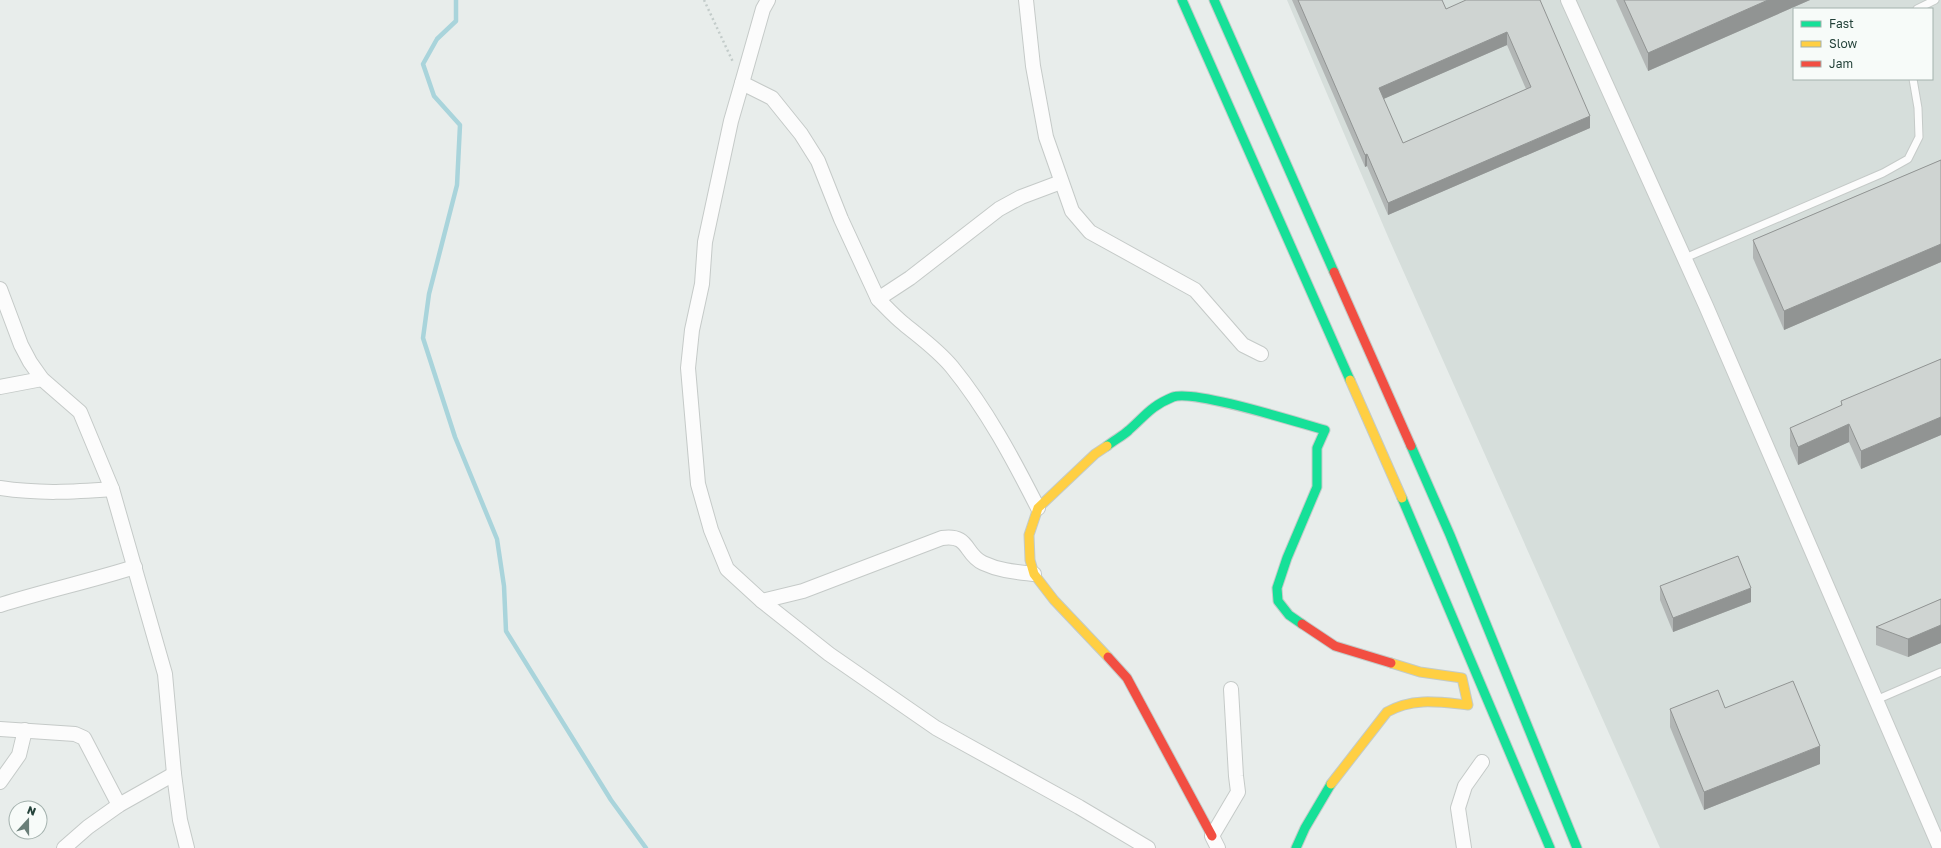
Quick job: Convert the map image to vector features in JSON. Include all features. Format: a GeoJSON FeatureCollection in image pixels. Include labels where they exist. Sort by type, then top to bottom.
{"type":"FeatureCollection","features":[{"type":"Feature","properties":{"kind":"main road"},"geometry":{"type":"LineString","coordinates":[[1182,0],[1416,530],[1550,848]]}},
{"type":"Feature","properties":{"kind":"main road"},"geometry":{"type":"LineString","coordinates":[[1214,0],[1450,534],[1577,848]]}},
{"type":"Feature","properties":{"kind":"main road"},"geometry":{"type":"LineString","coordinates":[[1215,842],[1127,678],[1054,600],[1034,574],[1030,560],[1029,534],[1038,508],[1095,454],[1129,430],[1152,407],[1175,396],[1194,397],[1241,406],[1325,430],[1317,448],[1317,487],[1277,588],[1278,601],[1290,615],[1335,646],[1420,672],[1462,678],[1468,705],[1410,701],[1387,712],[1335,778],[1305,828],[1301,847]]}},
{"type":"Feature","properties":{"kind":"street"},"geometry":{"type":"LineString","coordinates":[[768,0],[763,9],[732,121],[705,242],[702,284],[692,330],[688,368],[698,484],[711,530],[727,569],[762,601],[829,654],[936,728],[1079,807],[1148,848]]}},
{"type":"Feature","properties":{"kind":"street"},"geometry":{"type":"LineString","coordinates":[[1026,0],[1033,66],[1046,137],[1072,212],[1090,232],[1195,290],[1243,344],[1261,354]]}},
{"type":"Feature","properties":{"kind":"street"},"geometry":{"type":"LineString","coordinates":[[1568,0],[1685,258],[1940,848]]}},
{"type":"Feature","properties":{"kind":"street"},"geometry":{"type":"LineString","coordinates":[[742,83],[772,98],[801,134],[818,161],[841,219],[878,299],[903,323],[932,346],[952,367],[986,414],[1038,508]]}},
{"type":"Feature","properties":{"kind":"street"},"geometry":{"type":"LineString","coordinates":[[878,299],[916,274],[999,209],[1021,197],[1061,182]]}},
{"type":"Feature","properties":{"kind":"street"},"geometry":{"type":"LineString","coordinates":[[0,289],[21,346],[42,379],[80,412],[112,489],[165,674],[174,774],[180,820],[187,848]]}},
{"type":"Feature","properties":{"kind":"street"},"geometry":{"type":"LineString","coordinates":[[0,387],[42,379]]}},
{"type":"Feature","properties":{"kind":"street"},"geometry":{"type":"LineString","coordinates":[[0,488],[22,492],[56,494],[112,489]]}},
{"type":"Feature","properties":{"kind":"street"},"geometry":{"type":"LineString","coordinates":[[762,601],[804,591],[942,538],[952,536],[960,539],[982,563],[1007,571],[1034,574]]}},
{"type":"Feature","properties":{"kind":"street"},"geometry":{"type":"LineString","coordinates":[[0,605],[135,567]]}},
{"type":"Feature","properties":{"kind":"street"},"geometry":{"type":"LineString","coordinates":[[1215,842],[1238,792],[1231,689]]}},
{"type":"Feature","properties":{"kind":"street"},"geometry":{"type":"LineString","coordinates":[[0,730],[25,730],[75,734],[84,738],[119,805]]}},
{"type":"Feature","properties":{"kind":"street"},"geometry":{"type":"LineString","coordinates":[[0,782],[18,755],[25,730]]}},
{"type":"Feature","properties":{"kind":"street"},"geometry":{"type":"LineString","coordinates":[[1464,848],[1458,808],[1465,786],[1482,762]]}},
{"type":"Feature","properties":{"kind":"street"},"geometry":{"type":"LineString","coordinates":[[64,848],[88,827],[119,805],[174,774]]}},
{"type":"Feature","properties":{"kind":"lane"},"geometry":{"type":"LineString","coordinates":[[1919,8],[1935,0]]}},
{"type":"Feature","properties":{"kind":"lane"},"geometry":{"type":"LineString","coordinates":[[1685,258],[1883,173],[1908,159],[1920,137],[1918,108],[1912,80]]}},
{"type":"Feature","properties":{"kind":"lane"},"geometry":{"type":"LineString","coordinates":[[1876,700],[1941,672]]}},
{"type":"Feature","properties":{"kind":"path"},"geometry":{"type":"LineString","coordinates":[[704,0],[722,35],[742,83]]}},
{"type":"Feature","properties":{"kind":"shaded area"},"geometry":{"type":"Polygon","coordinates":[[[1287,0],[1941,0],[1941,848],[1660,848],[1389,239],[1287,0]]]}},
{"type":"Feature","properties":{"kind":"building"},"geometry":{"type":"Polygon","coordinates":[[[1298,0],[1442,0],[1446,9],[1466,0],[1540,0],[1590,116],[1388,203],[1367,154],[1365,155],[1298,0]],[[1507,32],[1379,88],[1403,143],[1531,87],[1507,32]]]}},
{"type":"Feature","properties":{"kind":"building"},"geometry":{"type":"Polygon","coordinates":[[[1624,0],[1768,0],[1648,53],[1624,0]]]}},
{"type":"Feature","properties":{"kind":"building"},"geometry":{"type":"Polygon","coordinates":[[[1941,160],[1941,244],[1784,311],[1753,240],[1941,160]]]}},
{"type":"Feature","properties":{"kind":"building"},"geometry":{"type":"Polygon","coordinates":[[[1941,359],[1941,417],[1861,451],[1849,424],[1798,447],[1790,428],[1842,405],[1841,401],[1941,359]]]}},
{"type":"Feature","properties":{"kind":"building"},"geometry":{"type":"Polygon","coordinates":[[[1738,556],[1751,588],[1673,618],[1660,586],[1738,556]]]}},
{"type":"Feature","properties":{"kind":"building"},"geometry":{"type":"Polygon","coordinates":[[[1941,599],[1941,625],[1908,639],[1876,627],[1941,599]]]}},
{"type":"Feature","properties":{"kind":"building"},"geometry":{"type":"Polygon","coordinates":[[[1793,681],[1820,746],[1704,792],[1670,709],[1718,690],[1725,708],[1793,681]]]}},
{"type":"Feature","properties":{"kind":"waterway"},"geometry":{"type":"LineString","coordinates":[[456,0],[456,21],[437,39],[423,64],[434,96],[460,125],[457,185],[429,294],[423,338],[455,437],[497,539],[504,586],[506,631],[611,800],[646,848]]}},
{"type":"Feature","properties":{"kind":"traffic: fast"},"geometry":{"type":"LineString","coordinates":[[1182,0],[1350,380]]}},
{"type":"Feature","properties":{"kind":"traffic: fast"},"geometry":{"type":"LineString","coordinates":[[1214,0],[1334,272]]}},
{"type":"Feature","properties":{"kind":"traffic: fast"},"geometry":{"type":"LineString","coordinates":[[1107,446],[1127,432],[1149,411],[1165,400],[1173,397],[1184,396],[1223,402],[1325,430],[1317,448],[1317,487],[1287,558],[1277,588],[1278,601],[1289,615],[1302,624]]}},
{"type":"Feature","properties":{"kind":"traffic: fast"},"geometry":{"type":"LineString","coordinates":[[1411,446],[1450,535],[1577,848]]}},
{"type":"Feature","properties":{"kind":"traffic: fast"},"geometry":{"type":"LineString","coordinates":[[1402,498],[1550,848]]}},
{"type":"Feature","properties":{"kind":"traffic: fast"},"geometry":{"type":"LineString","coordinates":[[1296,848],[1305,828],[1331,784]]}},
{"type":"Feature","properties":{"kind":"traffic: slow"},"geometry":{"type":"LineString","coordinates":[[1350,380],[1402,498]]}},
{"type":"Feature","properties":{"kind":"traffic: slow"},"geometry":{"type":"LineString","coordinates":[[1107,446],[1095,454],[1038,508],[1029,535],[1030,560],[1034,574],[1054,600],[1108,657]]}},
{"type":"Feature","properties":{"kind":"traffic: slow"},"geometry":{"type":"LineString","coordinates":[[1331,784],[1387,712],[1397,707],[1417,702],[1468,705],[1462,678],[1420,672],[1391,663]]}},
{"type":"Feature","properties":{"kind":"traffic: jam"},"geometry":{"type":"LineString","coordinates":[[1334,272],[1411,446]]}},
{"type":"Feature","properties":{"kind":"traffic: jam"},"geometry":{"type":"LineString","coordinates":[[1302,624],[1335,646],[1391,663]]}},
{"type":"Feature","properties":{"kind":"traffic: jam"},"geometry":{"type":"LineString","coordinates":[[1108,657],[1127,678],[1212,836]]}}]}
